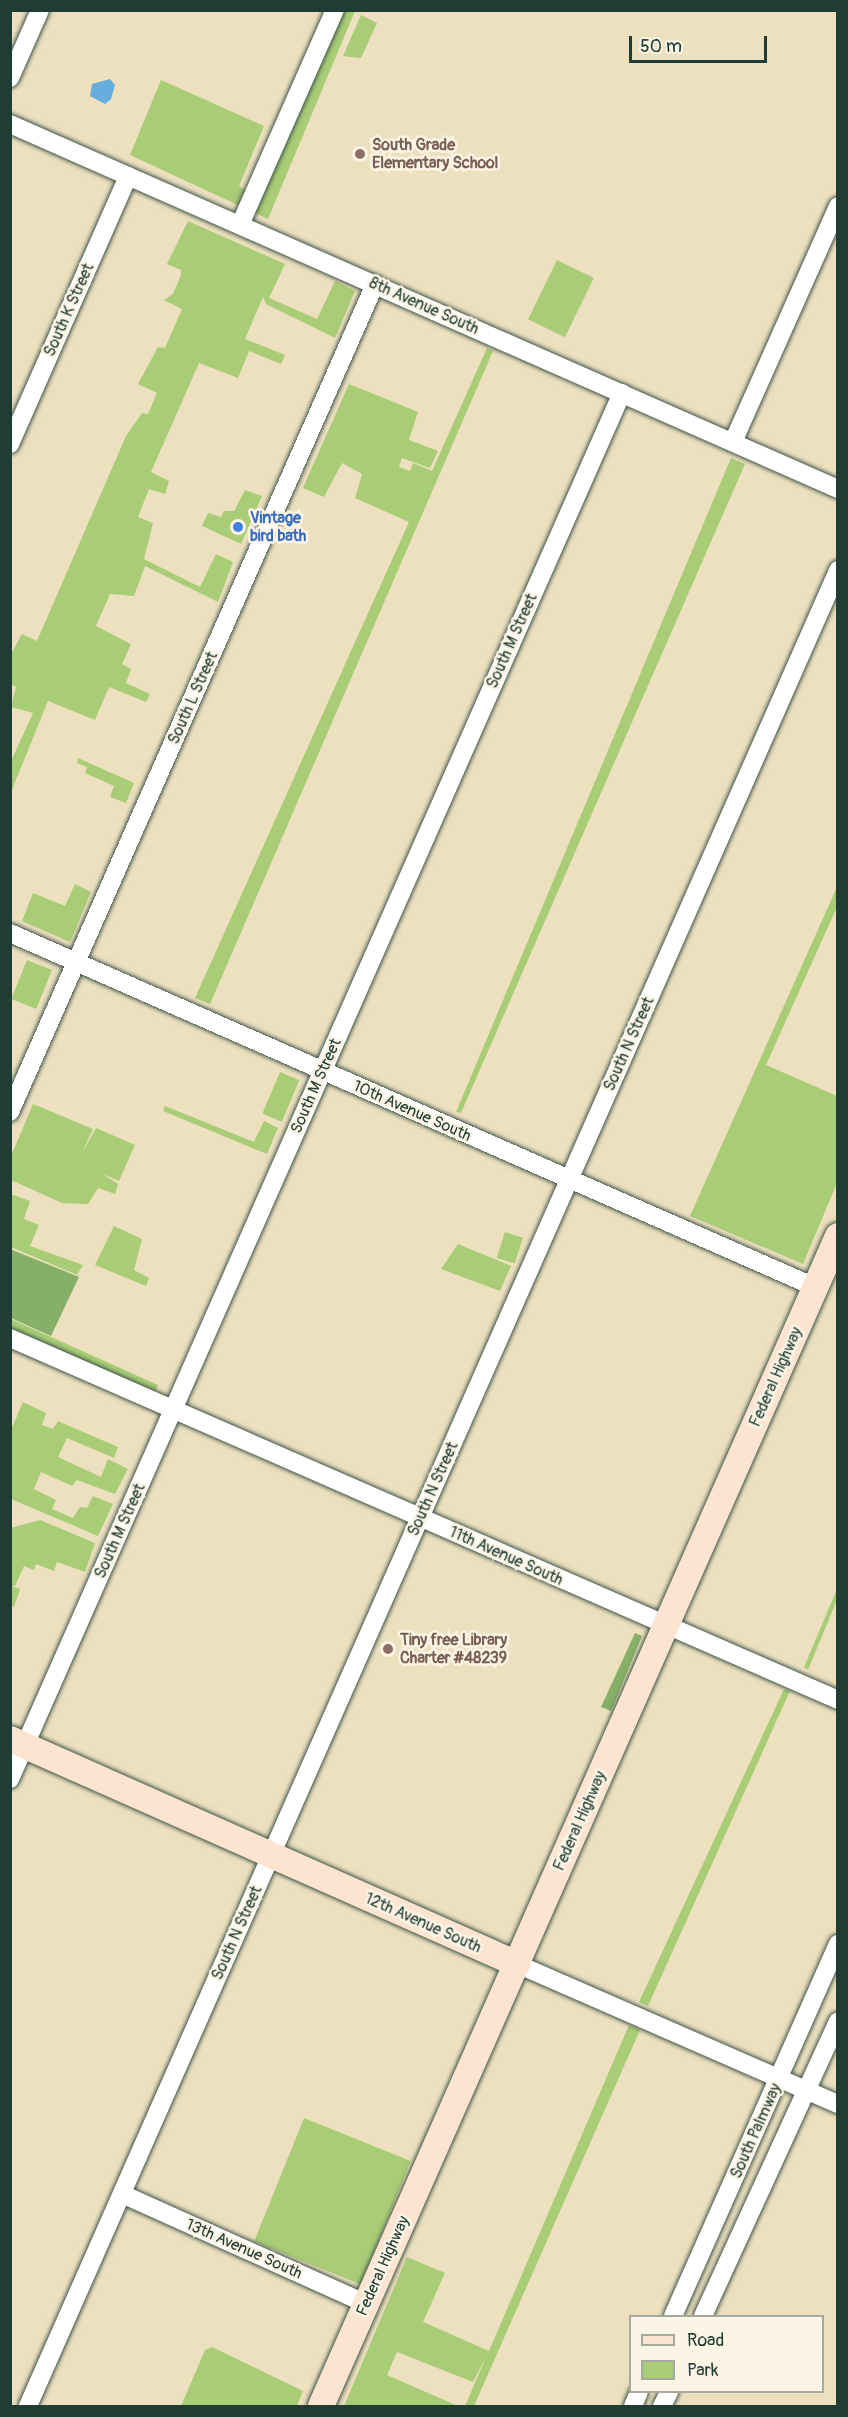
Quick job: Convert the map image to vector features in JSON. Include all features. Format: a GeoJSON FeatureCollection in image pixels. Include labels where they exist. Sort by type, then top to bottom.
{"type":"FeatureCollection","features":[{"type":"Feature","properties":{"kind":"main road","name":"Federal Highway"},"geometry":{"type":"LineString","coordinates":[[321,2406],[837,1236]]}},
{"type":"Feature","properties":{"kind":"main road","name":"12th Avenue South"},"geometry":{"type":"LineString","coordinates":[[18,1742],[517,1965]]}},
{"type":"Feature","properties":{"kind":"street"},"geometry":{"type":"LineString","coordinates":[[10,78],[40,10]]}},
{"type":"Feature","properties":{"kind":"street"},"geometry":{"type":"LineString","coordinates":[[240,225],[335,10]]}},
{"type":"Feature","properties":{"kind":"street","name":"8th Avenue South"},"geometry":{"type":"LineString","coordinates":[[10,124],[837,489]]}},
{"type":"Feature","properties":{"kind":"street","name":"South K Street"},"geometry":{"type":"LineString","coordinates":[[10,444],[128,176]]}},
{"type":"Feature","properties":{"kind":"street"},"geometry":{"type":"LineString","coordinates":[[733,442],[837,206]]}},
{"type":"Feature","properties":{"kind":"street","name":"South L Street"},"geometry":{"type":"LineString","coordinates":[[10,1112],[375,285]]}},
{"type":"Feature","properties":{"kind":"street","name":"South M Street"},"geometry":{"type":"LineString","coordinates":[[10,1779],[18,1742],[173,1410],[621,393]]}},
{"type":"Feature","properties":{"kind":"street","name":"South N Street"},"geometry":{"type":"LineString","coordinates":[[28,2406],[837,570]]}},
{"type":"Feature","properties":{"kind":"street","name":"10th Avenue South"},"geometry":{"type":"LineString","coordinates":[[10,933],[815,1287]]}},
{"type":"Feature","properties":{"kind":"street","name":"11th Avenue South"},"geometry":{"type":"LineString","coordinates":[[10,1338],[837,1700]]}},
{"type":"Feature","properties":{"kind":"street","name":"South Palmway"},"geometry":{"type":"LineString","coordinates":[[673,2315],[837,1944]]}},
{"type":"Feature","properties":{"kind":"street","name":"12th Avenue South"},"geometry":{"type":"LineString","coordinates":[[517,1965],[837,2104]]}},
{"type":"Feature","properties":{"kind":"street","name":"South Palmway"},"geometry":{"type":"LineString","coordinates":[[703,2315],[837,2021]]}},
{"type":"Feature","properties":{"kind":"street","name":"13th Avenue South"},"geometry":{"type":"LineString","coordinates":[[122,2194],[367,2304]]}},
{"type":"Feature","properties":{"kind":"green space"},"geometry":{"type":"Polygon","coordinates":[[[343,11],[355,11],[268,219],[130,155],[161,80],[264,126],[239,186],[245,190],[241,202],[343,11]]]}},
{"type":"Feature","properties":{"kind":"green space"},"geometry":{"type":"Polygon","coordinates":[[[361,15],[377,23],[361,58],[343,56],[361,15]]]}},
{"type":"Feature","properties":{"kind":"green space"},"geometry":{"type":"Polygon","coordinates":[[[188,221],[285,264],[269,298],[317,319],[335,281],[355,291],[335,338],[266,304],[263,297],[245,339],[285,355],[281,364],[249,351],[238,378],[199,363],[151,472],[169,481],[165,494],[149,489],[138,517],[153,523],[144,559],[200,587],[216,554],[233,562],[218,602],[145,566],[134,596],[110,594],[96,626],[131,644],[122,664],[131,669],[126,683],[150,694],[146,702],[109,687],[95,720],[48,701],[11,792],[11,761],[33,713],[11,707],[16,687],[11,684],[11,654],[22,634],[37,641],[126,436],[142,413],[148,414],[157,393],[138,384],[158,347],[165,348],[182,309],[164,300],[173,294],[181,275],[181,270],[167,264],[188,221]]]}},
{"type":"Feature","properties":{"kind":"green space"},"geometry":{"type":"Polygon","coordinates":[[[557,260],[594,278],[565,337],[528,319],[557,260]]]}},
{"type":"Feature","properties":{"kind":"green space"},"geometry":{"type":"Polygon","coordinates":[[[487,348],[493,351],[210,1004],[195,998],[409,522],[355,498],[362,474],[342,463],[324,497],[303,488],[349,384],[418,412],[409,440],[438,451],[430,468],[402,458],[399,467],[410,471],[413,463],[432,471],[487,348]]]}},
{"type":"Feature","properties":{"kind":"green space"},"geometry":{"type":"Polygon","coordinates":[[[731,458],[745,464],[461,1113],[456,1112],[731,458]]]}},
{"type":"Feature","properties":{"kind":"green space"},"geometry":{"type":"Polygon","coordinates":[[[245,490],[262,496],[241,544],[202,526],[208,513],[221,517],[224,511],[234,511],[245,490]]]}},
{"type":"Feature","properties":{"kind":"green space"},"geometry":{"type":"Polygon","coordinates":[[[78,758],[134,783],[126,803],[110,797],[114,786],[85,773],[87,767],[77,763],[78,758]]]}},
{"type":"Feature","properties":{"kind":"green space"},"geometry":{"type":"Polygon","coordinates":[[[75,884],[91,892],[70,942],[22,921],[33,893],[65,906],[75,884]]]}},
{"type":"Feature","properties":{"kind":"green space"},"geometry":{"type":"Polygon","coordinates":[[[837,887],[837,907],[766,1065],[837,1096],[837,1183],[803,1264],[690,1216],[837,887]]]}},
{"type":"Feature","properties":{"kind":"green space"},"geometry":{"type":"Polygon","coordinates":[[[27,960],[52,970],[36,1009],[11,999],[27,960]]]}},
{"type":"Feature","properties":{"kind":"green space"},"geometry":{"type":"Polygon","coordinates":[[[280,1072],[299,1080],[282,1122],[262,1113],[280,1072]]]}},
{"type":"Feature","properties":{"kind":"green space"},"geometry":{"type":"Polygon","coordinates":[[[33,1104],[93,1129],[81,1155],[96,1128],[135,1145],[119,1181],[103,1174],[118,1184],[115,1194],[98,1188],[88,1204],[62,1203],[11,1180],[11,1156],[33,1104]]]}},
{"type":"Feature","properties":{"kind":"green space"},"geometry":{"type":"Polygon","coordinates":[[[165,1106],[254,1142],[264,1121],[278,1128],[267,1154],[163,1111],[165,1106]]]}},
{"type":"Feature","properties":{"kind":"green space"},"geometry":{"type":"Polygon","coordinates":[[[11,1194],[30,1201],[24,1219],[39,1225],[30,1246],[83,1265],[77,1275],[11,1247],[11,1194]]]}},
{"type":"Feature","properties":{"kind":"green space"},"geometry":{"type":"Polygon","coordinates":[[[114,1226],[142,1239],[134,1270],[149,1278],[146,1286],[95,1265],[114,1226]]]}},
{"type":"Feature","properties":{"kind":"green space"},"geometry":{"type":"Polygon","coordinates":[[[505,1232],[523,1238],[515,1264],[497,1258],[505,1232]]]}},
{"type":"Feature","properties":{"kind":"green space"},"geometry":{"type":"Polygon","coordinates":[[[458,1244],[511,1266],[500,1291],[441,1269],[458,1244]]]}},
{"type":"Feature","properties":{"kind":"green space"},"geometry":{"type":"Polygon","coordinates":[[[10,1249],[79,1277],[51,1336],[11,1318],[10,1249]]]}},
{"type":"Feature","properties":{"kind":"green space"},"geometry":{"type":"Polygon","coordinates":[[[11,1319],[158,1385],[155,1392],[11,1330],[11,1319]]]}},
{"type":"Feature","properties":{"kind":"green space"},"geometry":{"type":"Polygon","coordinates":[[[23,1402],[46,1413],[42,1425],[53,1429],[58,1421],[118,1447],[114,1458],[67,1438],[58,1457],[101,1477],[108,1459],[128,1469],[115,1494],[77,1480],[72,1486],[41,1472],[34,1489],[56,1500],[52,1509],[73,1518],[80,1507],[87,1508],[93,1496],[113,1504],[98,1536],[11,1499],[11,1430],[23,1402]]]}},
{"type":"Feature","properties":{"kind":"green space"},"geometry":{"type":"Polygon","coordinates":[[[40,1520],[95,1543],[85,1572],[57,1562],[54,1571],[36,1564],[34,1570],[24,1566],[15,1586],[11,1586],[20,1589],[14,1607],[10,1605],[11,1528],[40,1520]]]}},
{"type":"Feature","properties":{"kind":"green space"},"geometry":{"type":"Polygon","coordinates":[[[837,1589],[837,1600],[808,1670],[804,1667],[837,1589]]]}},
{"type":"Feature","properties":{"kind":"green space"},"geometry":{"type":"Polygon","coordinates":[[[635,1633],[642,1636],[611,1711],[601,1707],[635,1633]]]}},
{"type":"Feature","properties":{"kind":"green space"},"geometry":{"type":"Polygon","coordinates":[[[784,1689],[790,1691],[648,2006],[639,2002],[784,1689]]]}},
{"type":"Feature","properties":{"kind":"green space"},"geometry":{"type":"Polygon","coordinates":[[[629,2025],[640,2030],[474,2406],[465,2406],[486,2357],[473,2382],[397,2352],[387,2375],[458,2406],[344,2406],[407,2257],[445,2273],[423,2322],[489,2351],[629,2025]]]}},
{"type":"Feature","properties":{"kind":"green space"},"geometry":{"type":"Polygon","coordinates":[[[304,2118],[411,2161],[361,2284],[254,2241],[304,2118]]]}},
{"type":"Feature","properties":{"kind":"green space"},"geometry":{"type":"Polygon","coordinates":[[[212,2347],[303,2391],[297,2406],[181,2406],[205,2350],[212,2347]]]}},
{"type":"Feature","properties":{"kind":"water"},"geometry":{"type":"Polygon","coordinates":[[[110,79],[115,85],[111,99],[105,104],[90,96],[92,84],[110,79]]]}},
{"type":"Feature","properties":{"kind":"place","name":"South Grade Elementary School"},"geometry":{"type":"Point","coordinates":[360,154]}},
{"type":"Feature","properties":{"kind":"place","name":"Vintage bird bath"},"geometry":{"type":"Point","coordinates":[238,527]}},
{"type":"Feature","properties":{"kind":"place","name":"Tiny free Library Charter #48239"},"geometry":{"type":"Point","coordinates":[388,1649]}}]}
